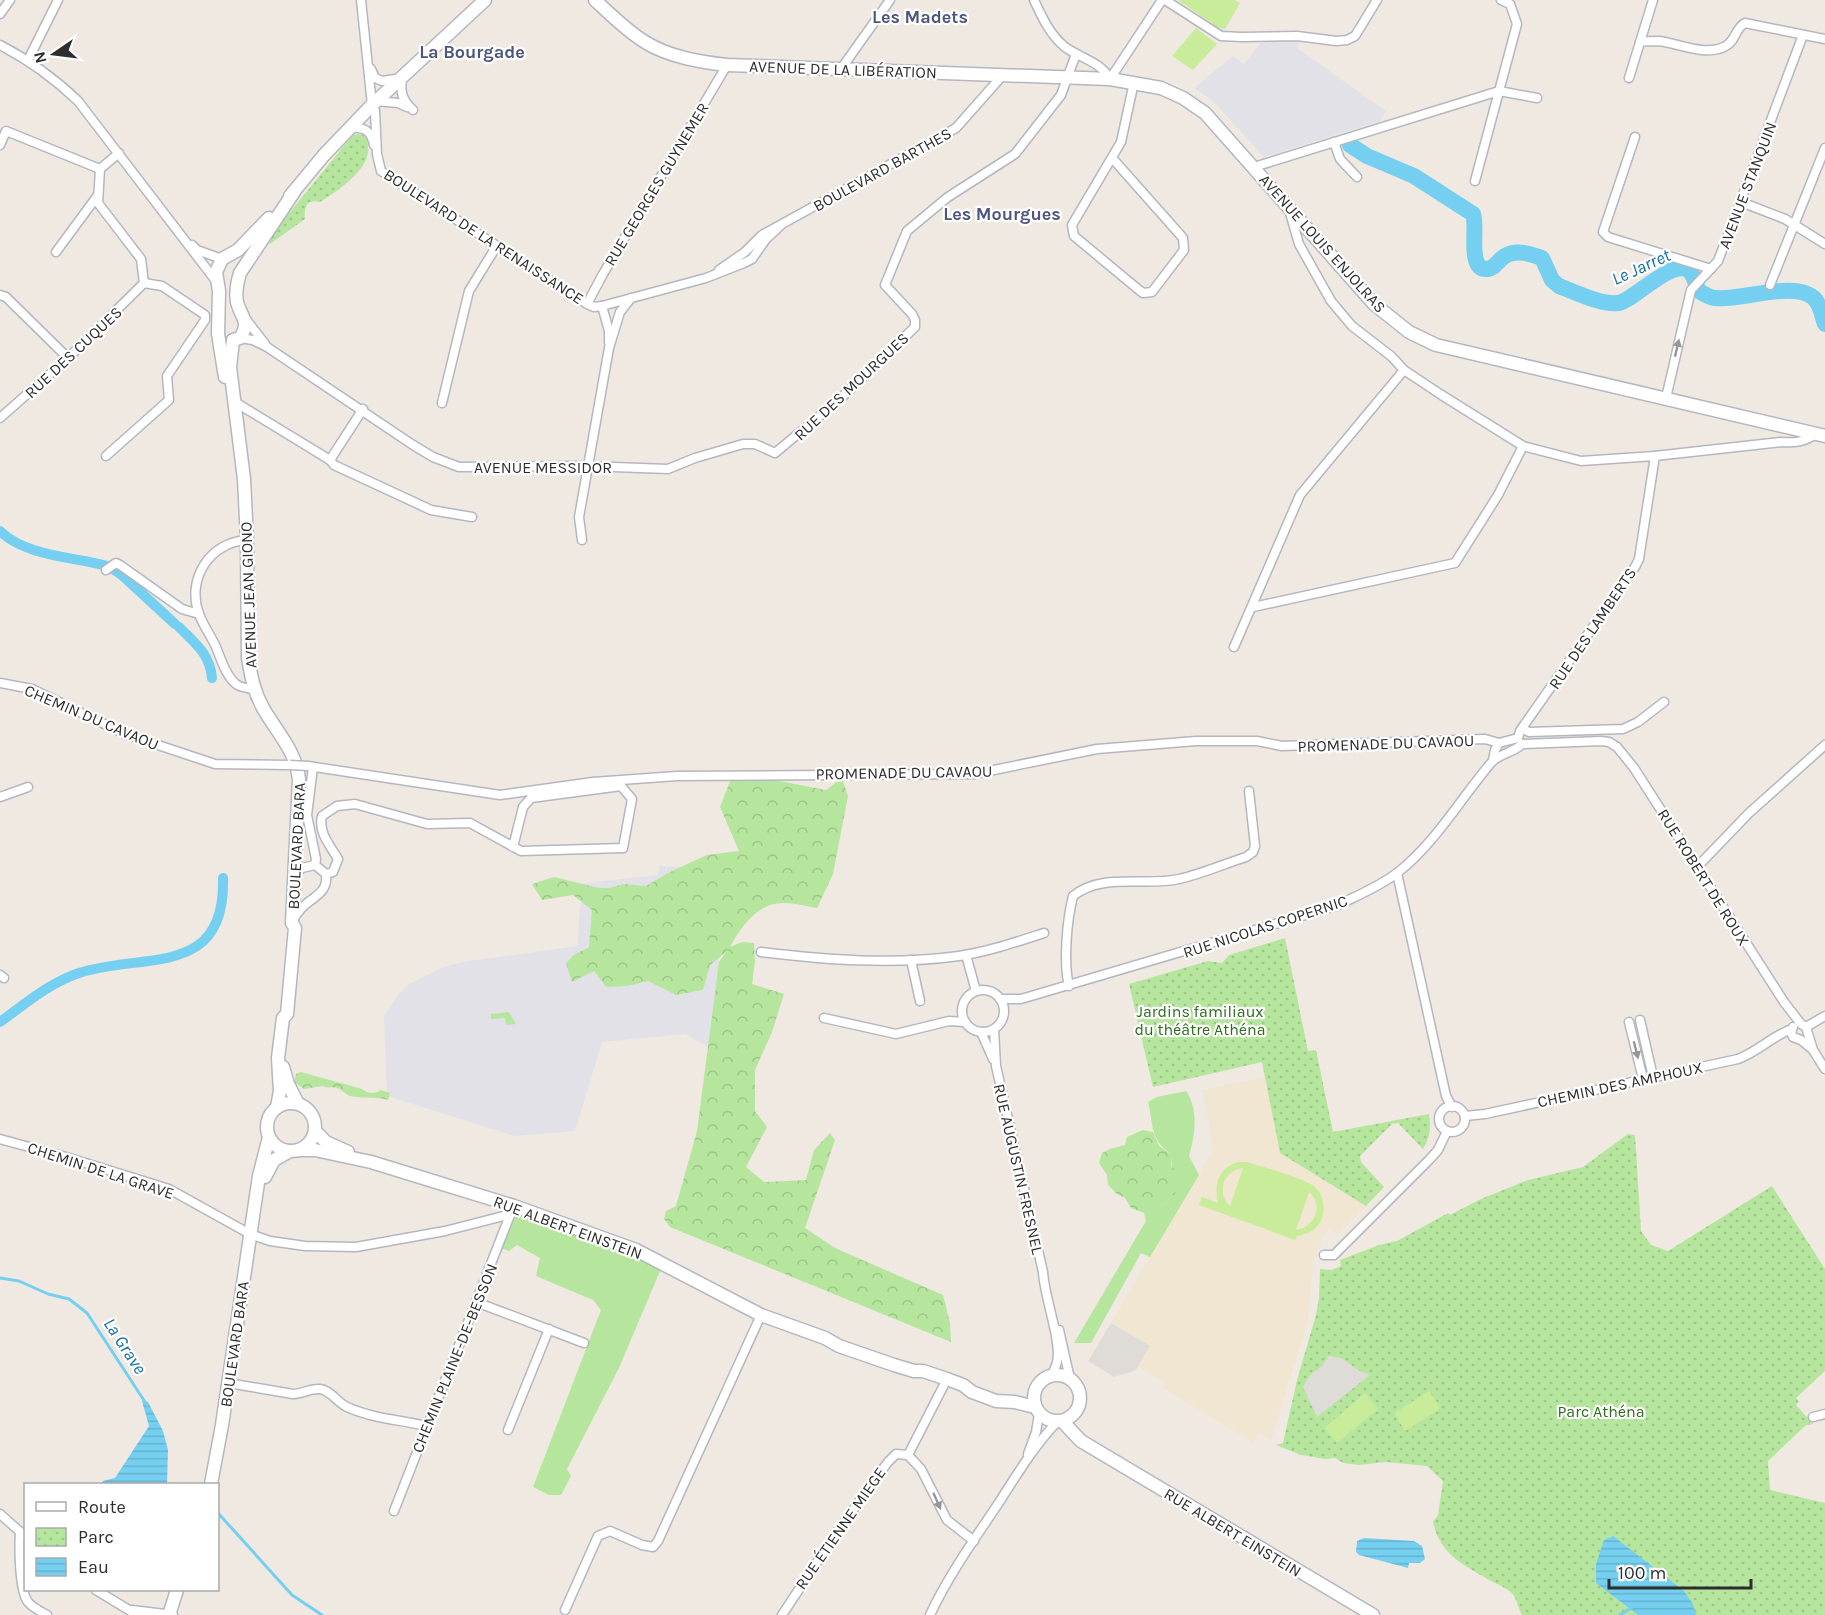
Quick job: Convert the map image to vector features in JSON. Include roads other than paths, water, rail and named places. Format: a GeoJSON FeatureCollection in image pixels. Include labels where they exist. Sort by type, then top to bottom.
{"type":"FeatureCollection","features":[{"type":"Feature","properties":{"kind":"street"},"geometry":{"type":"LineString","coordinates":[[0,14],[10,0]]}},
{"type":"Feature","properties":{"kind":"street"},"geometry":{"type":"LineString","coordinates":[[28,60],[58,0]]}},
{"type":"Feature","properties":{"kind":"street"},"geometry":{"type":"LineString","coordinates":[[245,318],[237,302],[236,287],[240,273],[294,192],[324,154],[350,127],[484,0]]}},
{"type":"Feature","properties":{"kind":"street","name":"AVENUE DE LA LIBÉRATION"},"geometry":{"type":"LineString","coordinates":[[595,0],[646,43],[675,55],[703,62],[727,65],[1110,79]]}},
{"type":"Feature","properties":{"kind":"street"},"geometry":{"type":"LineString","coordinates":[[841,69],[890,0]]}},
{"type":"Feature","properties":{"kind":"street"},"geometry":{"type":"LineString","coordinates":[[1035,0],[1048,28],[1064,46],[1105,69],[1110,79],[1163,0],[1221,36],[1297,36],[1336,41],[1347,40],[1355,36],[1377,0]]}},
{"type":"Feature","properties":{"kind":"street"},"geometry":{"type":"LineString","coordinates":[[1475,181],[1517,24],[1510,4],[1501,0]]}},
{"type":"Feature","properties":{"kind":"street"},"geometry":{"type":"LineString","coordinates":[[1629,78],[1653,0]]}},
{"type":"Feature","properties":{"kind":"street"},"geometry":{"type":"LineString","coordinates":[[360,3],[375,111],[377,154]]}},
{"type":"Feature","properties":{"kind":"street"},"geometry":{"type":"LineString","coordinates":[[1640,42],[1656,41],[1703,50],[1717,50],[1730,44],[1740,26],[1745,23],[1825,39]]}},
{"type":"Feature","properties":{"kind":"street","name":"AVENUE STANQUIN"},"geometry":{"type":"LineString","coordinates":[[1666,398],[1690,294],[1719,261],[1803,35]]}},
{"type":"Feature","properties":{"kind":"street"},"geometry":{"type":"LineString","coordinates":[[0,45],[28,60],[56,80],[78,101],[218,283]]}},
{"type":"Feature","properties":{"kind":"street"},"geometry":{"type":"LineString","coordinates":[[1068,78],[1076,54]]}},
{"type":"Feature","properties":{"kind":"street"},"geometry":{"type":"LineString","coordinates":[[368,60],[375,78],[388,82],[402,78]]}},
{"type":"Feature","properties":{"kind":"street","name":"RUE GEORGES GUYNEMER"},"geometry":{"type":"LineString","coordinates":[[587,304],[727,65]]}},
{"type":"Feature","properties":{"kind":"street","name":"BOULEVARD BARTHES"},"geometry":{"type":"LineString","coordinates":[[602,306],[706,278],[752,259],[766,239],[780,226],[956,128],[1002,76]]}},
{"type":"Feature","properties":{"kind":"street"},"geometry":{"type":"LineString","coordinates":[[374,103],[398,103],[413,110],[404,102],[400,86],[402,78]]}},
{"type":"Feature","properties":{"kind":"street","name":"RUE DES MOURGUES"},"geometry":{"type":"LineString","coordinates":[[775,453],[840,399],[915,327],[912,314],[885,285],[907,231],[948,197],[1015,154],[1061,96],[1068,78]]}},
{"type":"Feature","properties":{"kind":"street","name":"AVENUE LOUIS ENJOLRAS"},"geometry":{"type":"LineString","coordinates":[[1110,79],[1161,88],[1205,113],[1374,304],[1413,334],[1449,348],[1821,435]]}},
{"type":"Feature","properties":{"kind":"street"},"geometry":{"type":"LineString","coordinates":[[1113,159],[1184,238],[1184,250],[1152,292],[1143,293],[1074,236],[1072,225],[1121,142],[1134,82]]}},
{"type":"Feature","properties":{"kind":"street"},"geometry":{"type":"LineString","coordinates":[[1254,167],[1499,91],[1537,98]]}},
{"type":"Feature","properties":{"kind":"street","name":"BOULEVARD DE LA RENAISSANCE"},"geometry":{"type":"LineString","coordinates":[[350,127],[369,131],[381,171],[386,175],[587,304],[594,307],[602,306]]}},
{"type":"Feature","properties":{"kind":"street"},"geometry":{"type":"LineString","coordinates":[[0,145],[6,131],[100,169]]}},
{"type":"Feature","properties":{"kind":"street"},"geometry":{"type":"LineString","coordinates":[[1635,138],[1603,232],[1608,237],[1711,269]]}},
{"type":"Feature","properties":{"kind":"street"},"geometry":{"type":"LineString","coordinates":[[1334,142],[1340,159],[1357,177]]}},
{"type":"Feature","properties":{"kind":"street"},"geometry":{"type":"LineString","coordinates":[[1770,285],[1825,149]]}},
{"type":"Feature","properties":{"kind":"street"},"geometry":{"type":"LineString","coordinates":[[106,456],[169,400],[167,376],[206,320],[206,315],[162,286],[144,283],[141,260],[98,202],[100,169],[119,153]]}},
{"type":"Feature","properties":{"kind":"street"},"geometry":{"type":"LineString","coordinates":[[224,258],[238,250],[294,192]]}},
{"type":"Feature","properties":{"kind":"street"},"geometry":{"type":"LineString","coordinates":[[56,252],[98,194]]}},
{"type":"Feature","properties":{"kind":"street"},"geometry":{"type":"LineString","coordinates":[[1742,202],[1785,219],[1825,244]]}},
{"type":"Feature","properties":{"kind":"street"},"geometry":{"type":"LineString","coordinates":[[1289,208],[1299,244],[1331,301],[1353,326],[1391,356],[1404,370],[1523,446],[1581,461],[1805,441],[1821,435]]}},
{"type":"Feature","properties":{"kind":"street"},"geometry":{"type":"LineString","coordinates":[[183,236],[197,249],[237,264],[240,273]]}},
{"type":"Feature","properties":{"kind":"street"},"geometry":{"type":"LineString","coordinates":[[442,403],[469,291],[496,247]]}},
{"type":"Feature","properties":{"kind":"street","name":"AVENUE JEAN GIONO"},"geometry":{"type":"LineString","coordinates":[[224,258],[216,272],[219,298],[218,334],[240,446]]}},
{"type":"Feature","properties":{"kind":"street","name":"RUE DES CUQUES"},"geometry":{"type":"LineString","coordinates":[[0,418],[68,358],[144,283]]}},
{"type":"Feature","properties":{"kind":"street"},"geometry":{"type":"LineString","coordinates":[[0,295],[6,297],[68,358]]}},
{"type":"Feature","properties":{"kind":"street"},"geometry":{"type":"LineString","coordinates":[[582,540],[579,517],[609,348],[620,312],[631,298]]}},
{"type":"Feature","properties":{"kind":"street"},"geometry":{"type":"LineString","coordinates":[[602,306],[609,331],[609,348]]}},
{"type":"Feature","properties":{"kind":"street","name":"AVENUE MESSIDOR"},"geometry":{"type":"LineString","coordinates":[[245,318],[267,347]]}},
{"type":"Feature","properties":{"kind":"street","name":"AVENUE JEAN GIONO"},"geometry":{"type":"LineString","coordinates":[[245,318],[246,326],[237,339],[230,367],[244,479],[248,658],[254,689],[262,706],[302,767]]}},
{"type":"Feature","properties":{"kind":"street"},"geometry":{"type":"LineString","coordinates":[[218,334],[226,339],[237,339]]}},
{"type":"Feature","properties":{"kind":"street","name":"AVENUE MESSIDOR"},"geometry":{"type":"LineString","coordinates":[[237,339],[252,340],[267,347],[433,457],[459,467],[587,466],[668,469],[695,458],[743,444],[755,444],[775,453]]}},
{"type":"Feature","properties":{"kind":"street"},"geometry":{"type":"LineString","coordinates":[[1234,647],[1300,495],[1404,370]]}},
{"type":"Feature","properties":{"kind":"street"},"geometry":{"type":"LineString","coordinates":[[235,402],[360,479],[431,510],[472,517]]}},
{"type":"Feature","properties":{"kind":"street"},"geometry":{"type":"LineString","coordinates":[[330,460],[363,409]]}},
{"type":"Feature","properties":{"kind":"street"},"geometry":{"type":"LineString","coordinates":[[1781,442],[1800,430]]}},
{"type":"Feature","properties":{"kind":"street"},"geometry":{"type":"LineString","coordinates":[[1253,607],[1455,563],[1498,495],[1523,446]]}},
{"type":"Feature","properties":{"kind":"street","name":"RUE DES LAMBERTS"},"geometry":{"type":"LineString","coordinates":[[1520,741],[1523,729],[1639,559],[1654,456]]}},
{"type":"Feature","properties":{"kind":"street"},"geometry":{"type":"LineString","coordinates":[[247,540],[228,543],[206,562],[196,585],[196,600],[199,614],[235,683],[243,688],[254,689]]}},
{"type":"Feature","properties":{"kind":"street"},"geometry":{"type":"LineString","coordinates":[[109,568],[116,563],[120,565],[182,609],[199,614]]}},
{"type":"Feature","properties":{"kind":"street","name":"CHEMIN DU CAVAOU"},"geometry":{"type":"LineString","coordinates":[[0,683],[32,689],[125,734],[215,764],[302,767]]}},
{"type":"Feature","properties":{"kind":"street"},"geometry":{"type":"LineString","coordinates":[[1523,729],[1529,732],[1623,729],[1638,722],[1664,702]]}},
{"type":"Feature","properties":{"kind":"street","name":"PROMENADE DU CAVAOU"},"geometry":{"type":"LineString","coordinates":[[302,767],[500,795],[593,782],[677,776],[974,774],[1097,749],[1196,741],[1257,741],[1282,746],[1485,740],[1499,743]]}},
{"type":"Feature","properties":{"kind":"street"},"geometry":{"type":"LineString","coordinates":[[1520,741],[1518,748],[1493,760],[1499,743],[1520,741]]}},
{"type":"Feature","properties":{"kind":"street","name":"RUE ROBERT DE ROUX"},"geometry":{"type":"LineString","coordinates":[[1520,741],[1601,741],[1617,747],[1622,752],[1698,866],[1784,1002],[1799,1031],[1825,1069]]}},
{"type":"Feature","properties":{"kind":"street"},"geometry":{"type":"LineString","coordinates":[[1698,866],[1749,813],[1825,745]]}},
{"type":"Feature","properties":{"kind":"street","name":"RUE NICOLAS COPERNIC"},"geometry":{"type":"LineString","coordinates":[[1000,999],[1020,999],[1069,986],[1336,906],[1397,873],[1428,841],[1493,760]]}},
{"type":"Feature","properties":{"kind":"street"},"geometry":{"type":"LineString","coordinates":[[302,767],[315,865]]}},
{"type":"Feature","properties":{"kind":"street","name":"BOULEVARD BARA"},"geometry":{"type":"LineString","coordinates":[[277,1107],[280,1091],[277,1072],[278,1058],[283,1018],[287,1014],[295,928],[292,921],[294,875],[302,767]]}},
{"type":"Feature","properties":{"kind":"street"},"geometry":{"type":"LineString","coordinates":[[326,874],[333,872],[338,859],[322,833],[320,825],[322,816],[337,806],[345,804],[355,804],[427,824],[470,823],[513,847],[521,851],[540,852],[623,848],[632,799],[621,786],[531,798],[523,807],[513,847]]}},
{"type":"Feature","properties":{"kind":"street"},"geometry":{"type":"LineString","coordinates":[[0,797],[28,787]]}},
{"type":"Feature","properties":{"kind":"street"},"geometry":{"type":"LineString","coordinates":[[1069,986],[1066,974],[1069,920],[1073,896],[1083,890],[1116,882],[1179,879],[1246,857],[1253,852],[1256,846],[1249,791]]}},
{"type":"Feature","properties":{"kind":"street"},"geometry":{"type":"LineString","coordinates":[[292,921],[305,904],[320,896],[327,882],[326,874],[315,865]]}},
{"type":"Feature","properties":{"kind":"street"},"geometry":{"type":"LineString","coordinates":[[294,875],[302,868],[315,865]]}},
{"type":"Feature","properties":{"kind":"street"},"geometry":{"type":"LineString","coordinates":[[1397,873],[1446,1096],[1452,1107]]}},
{"type":"Feature","properties":{"kind":"street"},"geometry":{"type":"LineString","coordinates":[[761,952],[855,961],[911,960],[966,955],[1044,933]]}},
{"type":"Feature","properties":{"kind":"street"},"geometry":{"type":"LineString","coordinates":[[966,955],[976,991]]}},
{"type":"Feature","properties":{"kind":"street"},"geometry":{"type":"LineString","coordinates":[[911,960],[920,1001]]}},
{"type":"Feature","properties":{"kind":"street"},"geometry":{"type":"LineString","coordinates":[[976,991],[989,991],[1000,999],[1004,1013],[994,1029],[981,1032],[974,1030],[965,1022],[962,1010],[965,1000],[976,991]]}},
{"type":"Feature","properties":{"kind":"street","name":"RUE NICOLAS COPERNIC"},"geometry":{"type":"LineString","coordinates":[[1004,1013],[1020,999]]}},
{"type":"Feature","properties":{"kind":"street"},"geometry":{"type":"LineString","coordinates":[[949,1021],[962,1010]]}},
{"type":"Feature","properties":{"kind":"street","name":"CHEMIN DES AMPHOUX"},"geometry":{"type":"LineString","coordinates":[[1464,1116],[1485,1114],[1738,1059],[1762,1048],[1779,1034],[1799,1031],[1825,1016]]}},
{"type":"Feature","properties":{"kind":"street"},"geometry":{"type":"LineString","coordinates":[[824,1018],[896,1035],[949,1021],[965,1022]]}},
{"type":"Feature","properties":{"kind":"street"},"geometry":{"type":"LineString","coordinates":[[1640,1020],[1653,1077]]}},
{"type":"Feature","properties":{"kind":"street"},"geometry":{"type":"LineString","coordinates":[[1629,1022],[1643,1079]]}},
{"type":"Feature","properties":{"kind":"street","name":"RUE AUGUSTIN FRESNEL"},"geometry":{"type":"LineString","coordinates":[[994,1029],[996,1066],[1070,1379]]}},
{"type":"Feature","properties":{"kind":"street","name":"RUE AUGUSTIN FRESNEL"},"geometry":{"type":"LineString","coordinates":[[981,1032],[996,1066]]}},
{"type":"Feature","properties":{"kind":"street"},"geometry":{"type":"LineString","coordinates":[[278,1058],[298,1104],[311,1114],[315,1131],[306,1146],[294,1151],[281,1149],[269,1137],[267,1124],[269,1118],[277,1107],[291,1103],[298,1104]]}},
{"type":"Feature","properties":{"kind":"street"},"geometry":{"type":"LineString","coordinates":[[1452,1107],[1461,1110],[1464,1116],[1462,1128],[1455,1132],[1447,1131],[1440,1125],[1439,1117],[1444,1109],[1452,1107]]}},
{"type":"Feature","properties":{"kind":"street","name":"RUE ALBERT EINSTEIN"},"geometry":{"type":"LineString","coordinates":[[315,1131],[326,1142],[370,1162],[636,1250],[761,1315],[825,1338],[843,1339],[916,1364],[923,1371],[963,1385],[972,1392],[996,1401],[1037,1411]]}},
{"type":"Feature","properties":{"kind":"street"},"geometry":{"type":"LineString","coordinates":[[1324,1255],[1334,1255],[1429,1160],[1438,1150],[1447,1131]]}},
{"type":"Feature","properties":{"kind":"street","name":"BOULEVARD BARA"},"geometry":{"type":"LineString","coordinates":[[211,1483],[259,1176],[269,1137]]}},
{"type":"Feature","properties":{"kind":"street","name":"CHEMIN DE LA GRAVE"},"geometry":{"type":"LineString","coordinates":[[0,1139],[161,1186],[250,1234],[270,1241],[305,1246],[356,1247],[445,1231],[512,1210]]}},
{"type":"Feature","properties":{"kind":"street","name":"RUE ALBERT EINSTEIN"},"geometry":{"type":"LineString","coordinates":[[294,1151],[315,1150],[370,1162]]}},
{"type":"Feature","properties":{"kind":"street","name":"BOULEVARD BARA"},"geometry":{"type":"LineString","coordinates":[[255,1203],[274,1160],[294,1151]]}},
{"type":"Feature","properties":{"kind":"street","name":"CHEMIN PLAINE-DE-BESSON"},"geometry":{"type":"LineString","coordinates":[[394,1511],[512,1210]]}},
{"type":"Feature","properties":{"kind":"street","name":"RUE AUGUSTIN FRESNEL"},"geometry":{"type":"LineString","coordinates":[[1043,1272],[1043,1286],[1058,1357],[1052,1376]]}},
{"type":"Feature","properties":{"kind":"street"},"geometry":{"type":"LineString","coordinates":[[476,1302],[584,1343]]}},
{"type":"Feature","properties":{"kind":"street"},"geometry":{"type":"LineString","coordinates":[[565,1610],[598,1536],[610,1531],[653,1547],[658,1541],[761,1315]]}},
{"type":"Feature","properties":{"kind":"street"},"geometry":{"type":"LineString","coordinates":[[508,1430],[549,1329]]}},
{"type":"Feature","properties":{"kind":"street"},"geometry":{"type":"LineString","coordinates":[[930,1615],[949,1580],[1044,1436],[1059,1422],[1075,1414],[1080,1397],[1078,1387],[1065,1376],[1043,1379],[1034,1391],[1037,1411],[1036,1432],[1023,1466]]}},
{"type":"Feature","properties":{"kind":"street"},"geometry":{"type":"LineString","coordinates":[[947,1379],[916,1435],[908,1455],[921,1469],[946,1520],[974,1541]]}},
{"type":"Feature","properties":{"kind":"street"},"geometry":{"type":"LineString","coordinates":[[228,1383],[293,1394],[319,1388],[350,1409],[426,1426]]}},
{"type":"Feature","properties":{"kind":"street","name":"RUE ALBERT EINSTEIN"},"geometry":{"type":"LineString","coordinates":[[963,1385],[973,1385],[1008,1397],[1034,1391]]}},
{"type":"Feature","properties":{"kind":"street"},"geometry":{"type":"LineString","coordinates":[[1037,1411],[1048,1420],[1059,1422]]}},
{"type":"Feature","properties":{"kind":"street","name":"RUE ALBERT EINSTEIN"},"geometry":{"type":"LineString","coordinates":[[1075,1414],[1080,1432],[1094,1448]]}},
{"type":"Feature","properties":{"kind":"street"},"geometry":{"type":"LineString","coordinates":[[1813,1417],[1825,1414]]}},
{"type":"Feature","properties":{"kind":"street","name":"RUE ALBERT EINSTEIN"},"geometry":{"type":"LineString","coordinates":[[1059,1422],[1081,1441],[1373,1615]]}},
{"type":"Feature","properties":{"kind":"street","name":"RUE ÉTIENNE MIEGE"},"geometry":{"type":"LineString","coordinates":[[782,1615],[808,1573],[888,1462],[896,1454],[908,1455]]}},
{"type":"Feature","properties":{"kind":"street"},"geometry":{"type":"LineString","coordinates":[[0,1514],[23,1535],[19,1558],[24,1590]]}},
{"type":"Feature","properties":{"kind":"street"},"geometry":{"type":"LineString","coordinates":[[24,1591],[25,1597],[35,1609],[47,1615]]}},
{"type":"Feature","properties":{"kind":"street"},"geometry":{"type":"LineString","coordinates":[[98,1591],[137,1615]]}},
{"type":"Feature","properties":{"kind":"street"},"geometry":{"type":"LineString","coordinates":[[172,1615],[177,1591]]}},
{"type":"Feature","properties":{"kind":"street"},"geometry":{"type":"LineString","coordinates":[[172,1615],[184,1591]]}},
{"type":"Feature","properties":{"kind":"street"},"geometry":{"type":"LineString","coordinates":[[129,1610],[172,1615]]}},
{"type":"Feature","properties":{"kind":"water"},"geometry":{"type":"Polygon","coordinates":[[[142,1401],[148,1402],[163,1431],[168,1450],[167,1483],[102,1483],[115,1478],[149,1426],[142,1401]]]}},
{"type":"Feature","properties":{"kind":"water"},"geometry":{"type":"Polygon","coordinates":[[[1613,1536],[1684,1591],[1693,1604],[1696,1615],[1638,1615],[1596,1583],[1596,1564],[1604,1540],[1613,1536]]]}},
{"type":"Feature","properties":{"kind":"water"},"geometry":{"type":"Polygon","coordinates":[[[1364,1538],[1414,1541],[1422,1546],[1425,1559],[1420,1563],[1409,1563],[1408,1568],[1359,1555],[1356,1552],[1357,1541],[1364,1538]]]}},
{"type":"Feature","properties":{"kind":"waterway","name":"Le Jarret"},"geometry":{"type":"LineString","coordinates":[[1350,145],[1367,156],[1414,176],[1473,214],[1475,254],[1480,267],[1492,268],[1509,254],[1533,255],[1542,258],[1552,280],[1559,286],[1588,298],[1611,303],[1625,300],[1666,273],[1684,268],[1691,273],[1699,291],[1714,298],[1781,291],[1805,293],[1814,298],[1820,307],[1825,324]]}},
{"type":"Feature","properties":{"kind":"waterway"},"geometry":{"type":"LineString","coordinates":[[0,531],[10,539],[36,551],[107,566]]}},
{"type":"Feature","properties":{"kind":"waterway"},"geometry":{"type":"LineString","coordinates":[[113,569],[175,624]]}},
{"type":"Feature","properties":{"kind":"waterway"},"geometry":{"type":"LineString","coordinates":[[179,627],[205,656],[212,678]]}},
{"type":"Feature","properties":{"kind":"waterway"},"geometry":{"type":"LineString","coordinates":[[0,1022],[47,988],[68,977],[104,967],[176,955],[196,947],[211,933],[220,910],[223,878]]}},
{"type":"Feature","properties":{"kind":"waterway","name":"La Grave"},"geometry":{"type":"LineString","coordinates":[[0,1278],[19,1281],[48,1294],[69,1299],[87,1313],[147,1405]]}},
{"type":"Feature","properties":{"kind":"waterway","name":"La Grave"},"geometry":{"type":"LineString","coordinates":[[219,1514],[292,1595],[322,1615]]}},
{"type":"Feature","properties":{"kind":"waterway","name":"La Grave"},"geometry":{"type":"LineString","coordinates":[[1620,1615],[1631,1608]]}},
{"type":"Feature","properties":{"kind":"district","name":"Les Madets"},"geometry":{"type":"Point","coordinates":[920,17]}},
{"type":"Feature","properties":{"kind":"district","name":"La Bourgade"},"geometry":{"type":"Point","coordinates":[472,52]}},
{"type":"Feature","properties":{"kind":"district","name":"Les Mourgues"},"geometry":{"type":"Point","coordinates":[1002,214]}},
{"type":"Feature","properties":{"kind":"park label","name":"Jardins familiaux du théâtre Athéna"},"geometry":{"type":"Point","coordinates":[1200,1020]}},
{"type":"Feature","properties":{"kind":"park label","name":"Parc Athéna"},"geometry":{"type":"Point","coordinates":[1601,1411]}}]}
